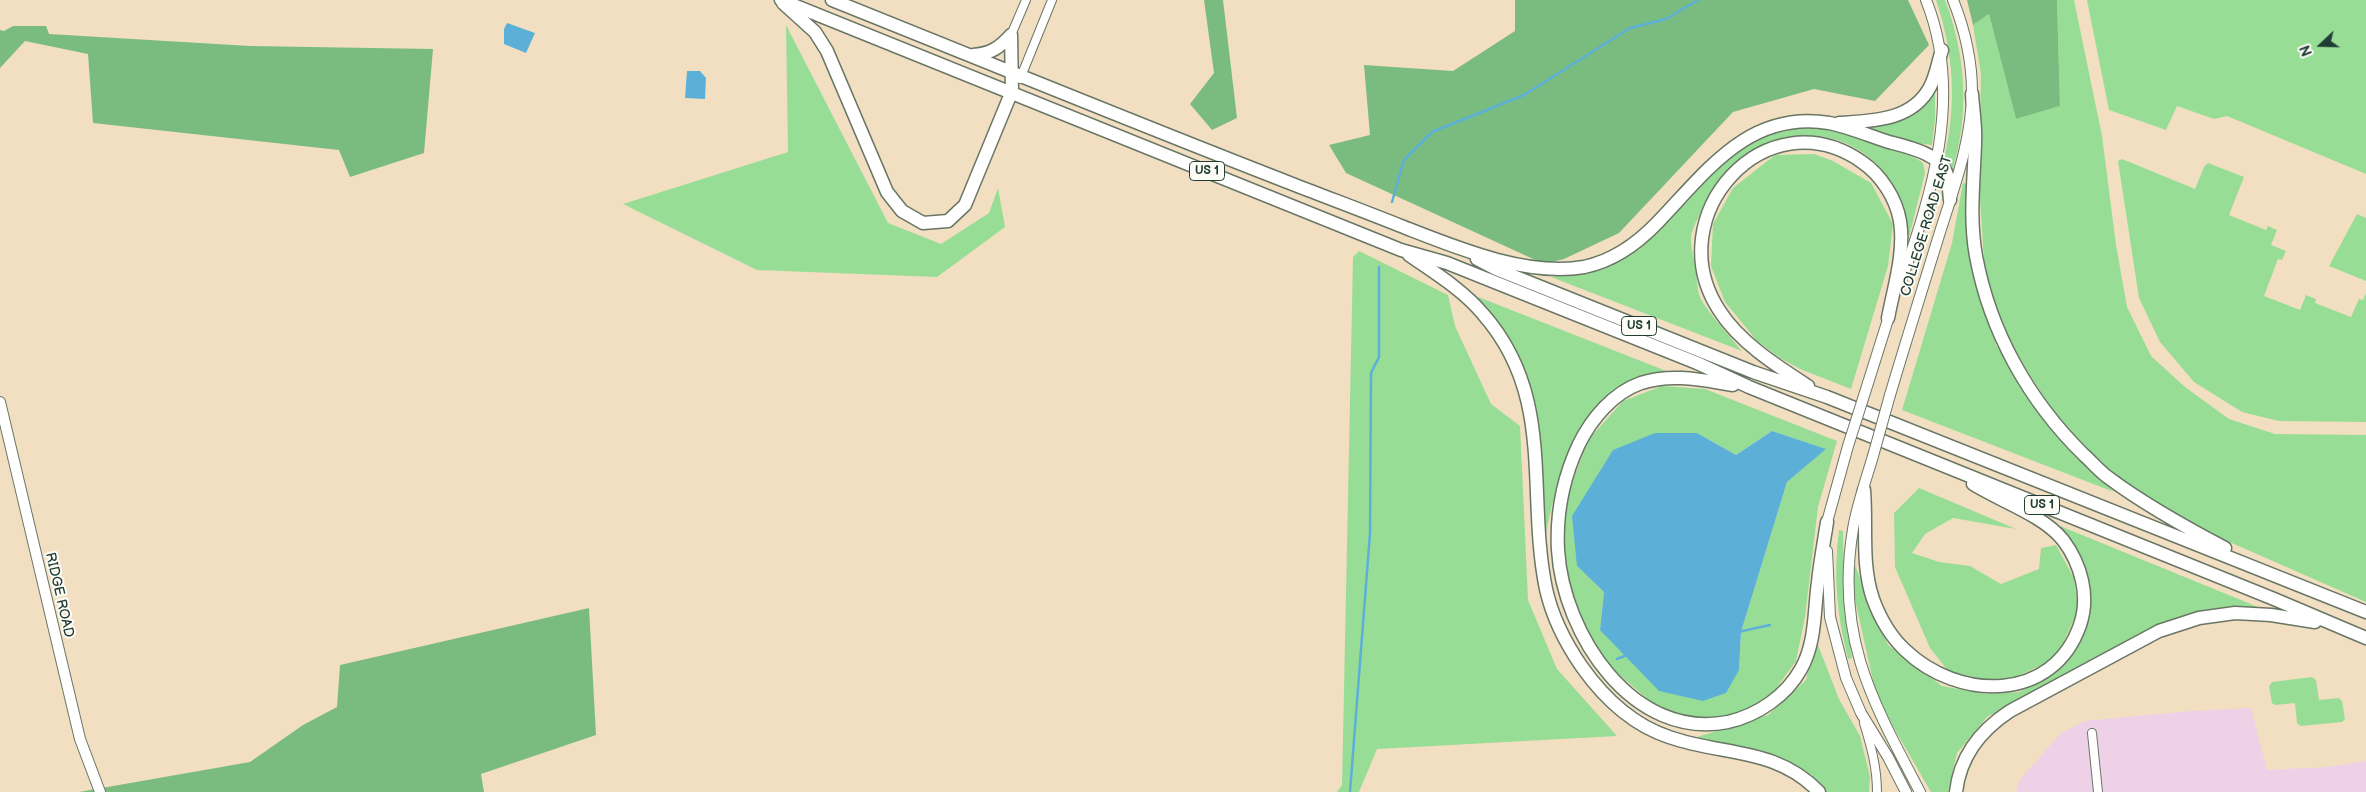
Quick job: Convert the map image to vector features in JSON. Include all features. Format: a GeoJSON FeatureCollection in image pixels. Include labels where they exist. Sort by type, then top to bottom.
{"type":"FeatureCollection","features":[{"type":"Feature","properties":{"kind":"highway"},"geometry":{"type":"LineString","coordinates":[[780,0],[815,32],[827,51],[888,192],[902,211],[923,222],[948,221],[966,205],[1012,91],[1016,74],[1011,35]]}},
{"type":"Feature","properties":{"kind":"highway","name":"US 1"},"geometry":{"type":"LineString","coordinates":[[780,0],[1012,91],[1401,250],[1456,267],[1697,363],[1749,387],[2366,638]]}},
{"type":"Feature","properties":{"kind":"highway","name":"US 1"},"geometry":{"type":"LineString","coordinates":[[832,0],[853,5],[1016,74],[1454,246],[1496,269],[1753,372],[1827,397],[2366,612]]}},
{"type":"Feature","properties":{"kind":"highway"},"geometry":{"type":"LineString","coordinates":[[969,55],[986,54],[998,48],[1011,35]]}},
{"type":"Feature","properties":{"kind":"highway"},"geometry":{"type":"LineString","coordinates":[[1454,246],[1502,261],[1545,269],[1584,267],[1609,258],[1630,248],[1648,232],[1725,152],[1746,137],[1772,126],[1795,121],[1830,123],[1879,121],[1905,113],[1930,88],[1942,50]]}},
{"type":"Feature","properties":{"kind":"highway"},"geometry":{"type":"LineString","coordinates":[[1972,94],[1975,142],[1972,208],[1976,255],[1988,306],[2007,352],[2035,399],[2066,437],[2107,477],[2168,518],[2276,576]]}},
{"type":"Feature","properties":{"kind":"highway"},"geometry":{"type":"LineString","coordinates":[[1830,123],[1910,148],[1937,160],[1946,172],[1950,200]]}},
{"type":"Feature","properties":{"kind":"highway"},"geometry":{"type":"LineString","coordinates":[[1827,397],[1784,371],[1740,335],[1719,310],[1707,285],[1701,256],[1704,222],[1716,195],[1728,177],[1750,158],[1776,147],[1801,142],[1826,144],[1849,152],[1873,169],[1892,196],[1900,220],[1901,244],[1888,318]]}},
{"type":"Feature","properties":{"kind":"highway"},"geometry":{"type":"LineString","coordinates":[[1401,250],[1457,289],[1483,314],[1503,341],[1519,371],[1528,397],[1534,433],[1542,562],[1546,590],[1555,617],[1568,645],[1582,668],[1600,690],[1623,712],[1650,730],[1671,738],[1774,761],[1797,773],[1819,792]]}},
{"type":"Feature","properties":{"kind":"highway"},"geometry":{"type":"LineString","coordinates":[[1749,387],[1681,377],[1663,378],[1640,384],[1620,394],[1606,406],[1585,432],[1564,484],[1558,514],[1558,551],[1564,586],[1576,621],[1590,647],[1611,677],[1632,698],[1658,714],[1684,724],[1711,725],[1735,720],[1768,706],[1788,687],[1802,668],[1809,646],[1827,522]]}},
{"type":"Feature","properties":{"kind":"highway"},"geometry":{"type":"LineString","coordinates":[[1864,490],[1866,520],[1864,545],[1867,572],[1873,598],[1885,627],[1906,651],[1934,672],[1963,684],[1996,687],[2022,684],[2042,674],[2056,664],[2075,641],[2084,613],[2085,588],[2076,562],[2062,539],[2031,514],[1994,497],[1946,466]]}},
{"type":"Feature","properties":{"kind":"highway"},"geometry":{"type":"LineString","coordinates":[[1956,792],[1964,761],[1975,740],[1991,724],[2010,711],[2159,631],[2199,618],[2235,613],[2271,615],[2335,625]]}},
{"type":"Feature","properties":{"kind":"street"},"geometry":{"type":"LineString","coordinates":[[1011,35],[1026,0]]}},
{"type":"Feature","properties":{"kind":"street"},"geometry":{"type":"LineString","coordinates":[[1016,74],[1052,0]]}},
{"type":"Feature","properties":{"kind":"street","name":"COLLEGE ROAD EAST"},"geometry":{"type":"LineString","coordinates":[[1906,792],[1888,757],[1861,713],[1846,678],[1830,617],[1827,581],[1827,522],[1848,446],[1888,318],[1913,249],[1937,160],[1943,120],[1944,82],[1942,50],[1926,0]]}},
{"type":"Feature","properties":{"kind":"street","name":"COLLEGE ROAD EAST"},"geometry":{"type":"LineString","coordinates":[[1920,792],[1880,716],[1856,653],[1850,611],[1849,562],[1853,527],[1966,140],[1972,94],[1969,56],[1954,0]]}},
{"type":"Feature","properties":{"kind":"street","name":"RIDGE ROAD"},"geometry":{"type":"LineString","coordinates":[[0,402],[80,739],[100,792]]}},
{"type":"Feature","properties":{"kind":"street"},"geometry":{"type":"LineString","coordinates":[[1861,713],[1873,754],[1877,774],[1877,792]]}},
{"type":"Feature","properties":{"kind":"street"},"geometry":{"type":"LineString","coordinates":[[2092,733],[2098,792]]}},
{"type":"Feature","properties":{"kind":"shaded area"},"geometry":{"type":"Polygon","coordinates":[[[2251,708],[2267,770],[2329,767],[2366,761],[2366,792],[2016,792],[2019,781],[2061,733],[2085,721],[2192,711],[2251,708]]]}},
{"type":"Feature","properties":{"kind":"green space"},"geometry":{"type":"Polygon","coordinates":[[[1204,0],[1223,0],[1237,118],[1212,130],[1190,104],[1214,73],[1204,0]]]}},
{"type":"Feature","properties":{"kind":"green space"},"geometry":{"type":"Polygon","coordinates":[[[1515,0],[1908,0],[1929,45],[1875,101],[1814,89],[1733,112],[1619,233],[1564,259],[1544,264],[1346,173],[1329,145],[1370,135],[1364,65],[1453,71],[1515,31],[1515,0]]]}},
{"type":"Feature","properties":{"kind":"green space"},"geometry":{"type":"Polygon","coordinates":[[[1936,0],[1945,0],[1952,21],[1961,64],[1963,85],[1961,128],[1958,150],[1952,171],[1944,159],[1951,119],[1952,79],[1947,40],[1936,0]]]}},
{"type":"Feature","properties":{"kind":"green space"},"geometry":{"type":"Polygon","coordinates":[[[1967,0],[2057,0],[2060,106],[2016,119],[1989,14],[1973,25],[1967,0]]]}},
{"type":"Feature","properties":{"kind":"green space"},"geometry":{"type":"Polygon","coordinates":[[[2057,0],[2074,0],[2102,136],[2116,245],[2127,307],[2151,356],[2185,387],[2229,419],[2275,434],[2366,435],[2366,602],[2200,529],[2135,490],[2105,466],[2059,420],[2013,349],[1985,276],[1979,183],[1981,74],[1973,25],[1989,14],[2016,119],[2060,106],[2057,0]]]}},
{"type":"Feature","properties":{"kind":"green space"},"geometry":{"type":"Polygon","coordinates":[[[2087,0],[2366,0],[2366,174],[2227,116],[2214,119],[2177,106],[2166,130],[2109,110],[2087,0]]]}},
{"type":"Feature","properties":{"kind":"green space"},"geometry":{"type":"Polygon","coordinates":[[[786,25],[888,223],[941,244],[989,213],[998,188],[1005,227],[937,277],[757,270],[623,204],[788,152],[786,25]]]}},
{"type":"Feature","properties":{"kind":"green space"},"geometry":{"type":"Polygon","coordinates":[[[13,26],[46,26],[49,34],[250,46],[433,49],[424,153],[350,177],[339,150],[93,123],[88,54],[25,41],[0,68],[0,30],[4,31],[13,26]]]}},
{"type":"Feature","properties":{"kind":"green space"},"geometry":{"type":"Polygon","coordinates":[[[1935,91],[1935,120],[1932,145],[1915,143],[1863,126],[1903,118],[1919,108],[1935,91]]]}},
{"type":"Feature","properties":{"kind":"green space"},"geometry":{"type":"Polygon","coordinates":[[[1794,128],[1826,130],[1889,147],[1923,163],[1925,173],[1909,237],[1903,205],[1888,177],[1866,155],[1841,142],[1814,136],[1787,138],[1761,147],[1737,162],[1717,183],[1702,209],[1691,241],[1700,297],[1742,351],[1551,277],[1601,267],[1628,256],[1649,240],[1710,176],[1738,152],[1754,142],[1794,128]]]}},
{"type":"Feature","properties":{"kind":"green space"},"geometry":{"type":"Polygon","coordinates":[[[1814,154],[1833,161],[1871,183],[1893,224],[1888,266],[1851,389],[1800,369],[1780,358],[1757,341],[1725,302],[1711,266],[1713,224],[1733,188],[1775,155],[1814,154]]]}},
{"type":"Feature","properties":{"kind":"green space"},"geometry":{"type":"Polygon","coordinates":[[[2122,159],[2195,189],[2204,167],[2208,163],[2244,177],[2229,215],[2266,230],[2268,226],[2277,230],[2271,245],[2286,251],[2282,260],[2278,259],[2264,296],[2300,310],[2306,295],[2316,299],[2315,303],[2351,317],[2359,299],[2363,300],[2366,293],[2366,422],[2279,421],[2242,412],[2194,382],[2160,342],[2139,298],[2118,161],[2122,159]]]}},
{"type":"Feature","properties":{"kind":"green space"},"geometry":{"type":"Polygon","coordinates":[[[1963,183],[1967,184],[1971,261],[1996,345],[2060,439],[2114,492],[1902,410],[1952,243],[1963,183]]]}},
{"type":"Feature","properties":{"kind":"green space"},"geometry":{"type":"Polygon","coordinates":[[[2357,214],[2366,218],[2366,281],[2329,266],[2357,214]]]}},
{"type":"Feature","properties":{"kind":"green space"},"geometry":{"type":"Polygon","coordinates":[[[1359,251],[1448,295],[1455,326],[1491,404],[1520,426],[1528,600],[1557,669],[1617,736],[1377,749],[1359,792],[1337,792],[1342,785],[1353,257],[1359,251]]]}},
{"type":"Feature","properties":{"kind":"green space"},"geometry":{"type":"Polygon","coordinates":[[[1468,293],[1674,374],[1613,394],[1593,411],[1571,444],[1558,483],[1544,542],[1526,379],[1507,334],[1468,293]]]}},
{"type":"Feature","properties":{"kind":"green space"},"geometry":{"type":"Polygon","coordinates":[[[1662,386],[1705,389],[1837,441],[1818,507],[1805,617],[1796,661],[1775,690],[1755,708],[1718,721],[1668,716],[1604,662],[1566,587],[1561,514],[1588,440],[1623,401],[1662,386]],[[1772,431],[1736,455],[1697,433],[1655,433],[1577,566],[1604,592],[1600,630],[1739,670],[1741,632],[1787,482],[1825,449],[1772,431]]]}},
{"type":"Feature","properties":{"kind":"green space"},"geometry":{"type":"Polygon","coordinates":[[[1919,488],[2016,529],[1953,518],[1925,534],[1912,553],[1939,562],[1970,566],[2001,584],[2039,569],[2041,548],[2056,545],[2074,578],[2078,611],[2056,658],[2004,683],[1949,672],[1930,648],[1895,567],[1894,513],[1919,488]]]}},
{"type":"Feature","properties":{"kind":"green space"},"geometry":{"type":"Polygon","coordinates":[[[2060,526],[2263,609],[2156,628],[1987,717],[1957,753],[1948,792],[1931,792],[1877,699],[1854,595],[1854,563],[1888,645],[1942,686],[1985,694],[2019,692],[2045,680],[2069,659],[2085,626],[2086,574],[2060,526]]]}},
{"type":"Feature","properties":{"kind":"green space"},"geometry":{"type":"Polygon","coordinates":[[[1839,530],[1843,531],[1844,604],[1852,658],[1848,659],[1837,595],[1836,563],[1839,530]]]}},
{"type":"Feature","properties":{"kind":"green space"},"geometry":{"type":"Polygon","coordinates":[[[589,608],[596,735],[481,774],[484,792],[79,792],[250,762],[303,725],[337,707],[340,665],[589,608]]]}},
{"type":"Feature","properties":{"kind":"green space"},"geometry":{"type":"Polygon","coordinates":[[[1816,640],[1839,699],[1860,736],[1870,777],[1869,792],[1823,792],[1812,775],[1757,753],[1697,737],[1768,715],[1806,680],[1816,640]]]}},
{"type":"Feature","properties":{"kind":"green space"},"geometry":{"type":"Polygon","coordinates":[[[2312,677],[2316,680],[2319,700],[2339,698],[2342,701],[2345,719],[2342,722],[2301,726],[2297,723],[2295,703],[2275,705],[2272,703],[2269,686],[2272,682],[2312,677]]]}},
{"type":"Feature","properties":{"kind":"water"},"geometry":{"type":"Polygon","coordinates":[[[507,23],[535,33],[526,53],[504,44],[504,29],[507,23]]]}},
{"type":"Feature","properties":{"kind":"water"},"geometry":{"type":"Polygon","coordinates":[[[687,71],[700,71],[706,78],[705,99],[685,98],[687,71]]]}},
{"type":"Feature","properties":{"kind":"water"},"geometry":{"type":"Polygon","coordinates":[[[1772,431],[1826,449],[1787,482],[1741,632],[1739,670],[1726,693],[1703,701],[1659,691],[1600,630],[1604,592],[1577,566],[1572,516],[1613,450],[1655,433],[1697,433],[1736,455],[1772,431]]]}},
{"type":"Feature","properties":{"kind":"waterway"},"geometry":{"type":"LineString","coordinates":[[1392,202],[1404,160],[1432,132],[1524,95],[1630,28],[1666,19],[1698,0]]}},
{"type":"Feature","properties":{"kind":"waterway"},"geometry":{"type":"LineString","coordinates":[[1350,792],[1370,533],[1371,373],[1379,357],[1379,267]]}},
{"type":"Feature","properties":{"kind":"waterway"},"geometry":{"type":"LineString","coordinates":[[1738,632],[1770,625]]}},
{"type":"Feature","properties":{"kind":"waterway"},"geometry":{"type":"LineString","coordinates":[[1617,659],[1627,655]]}}]}
